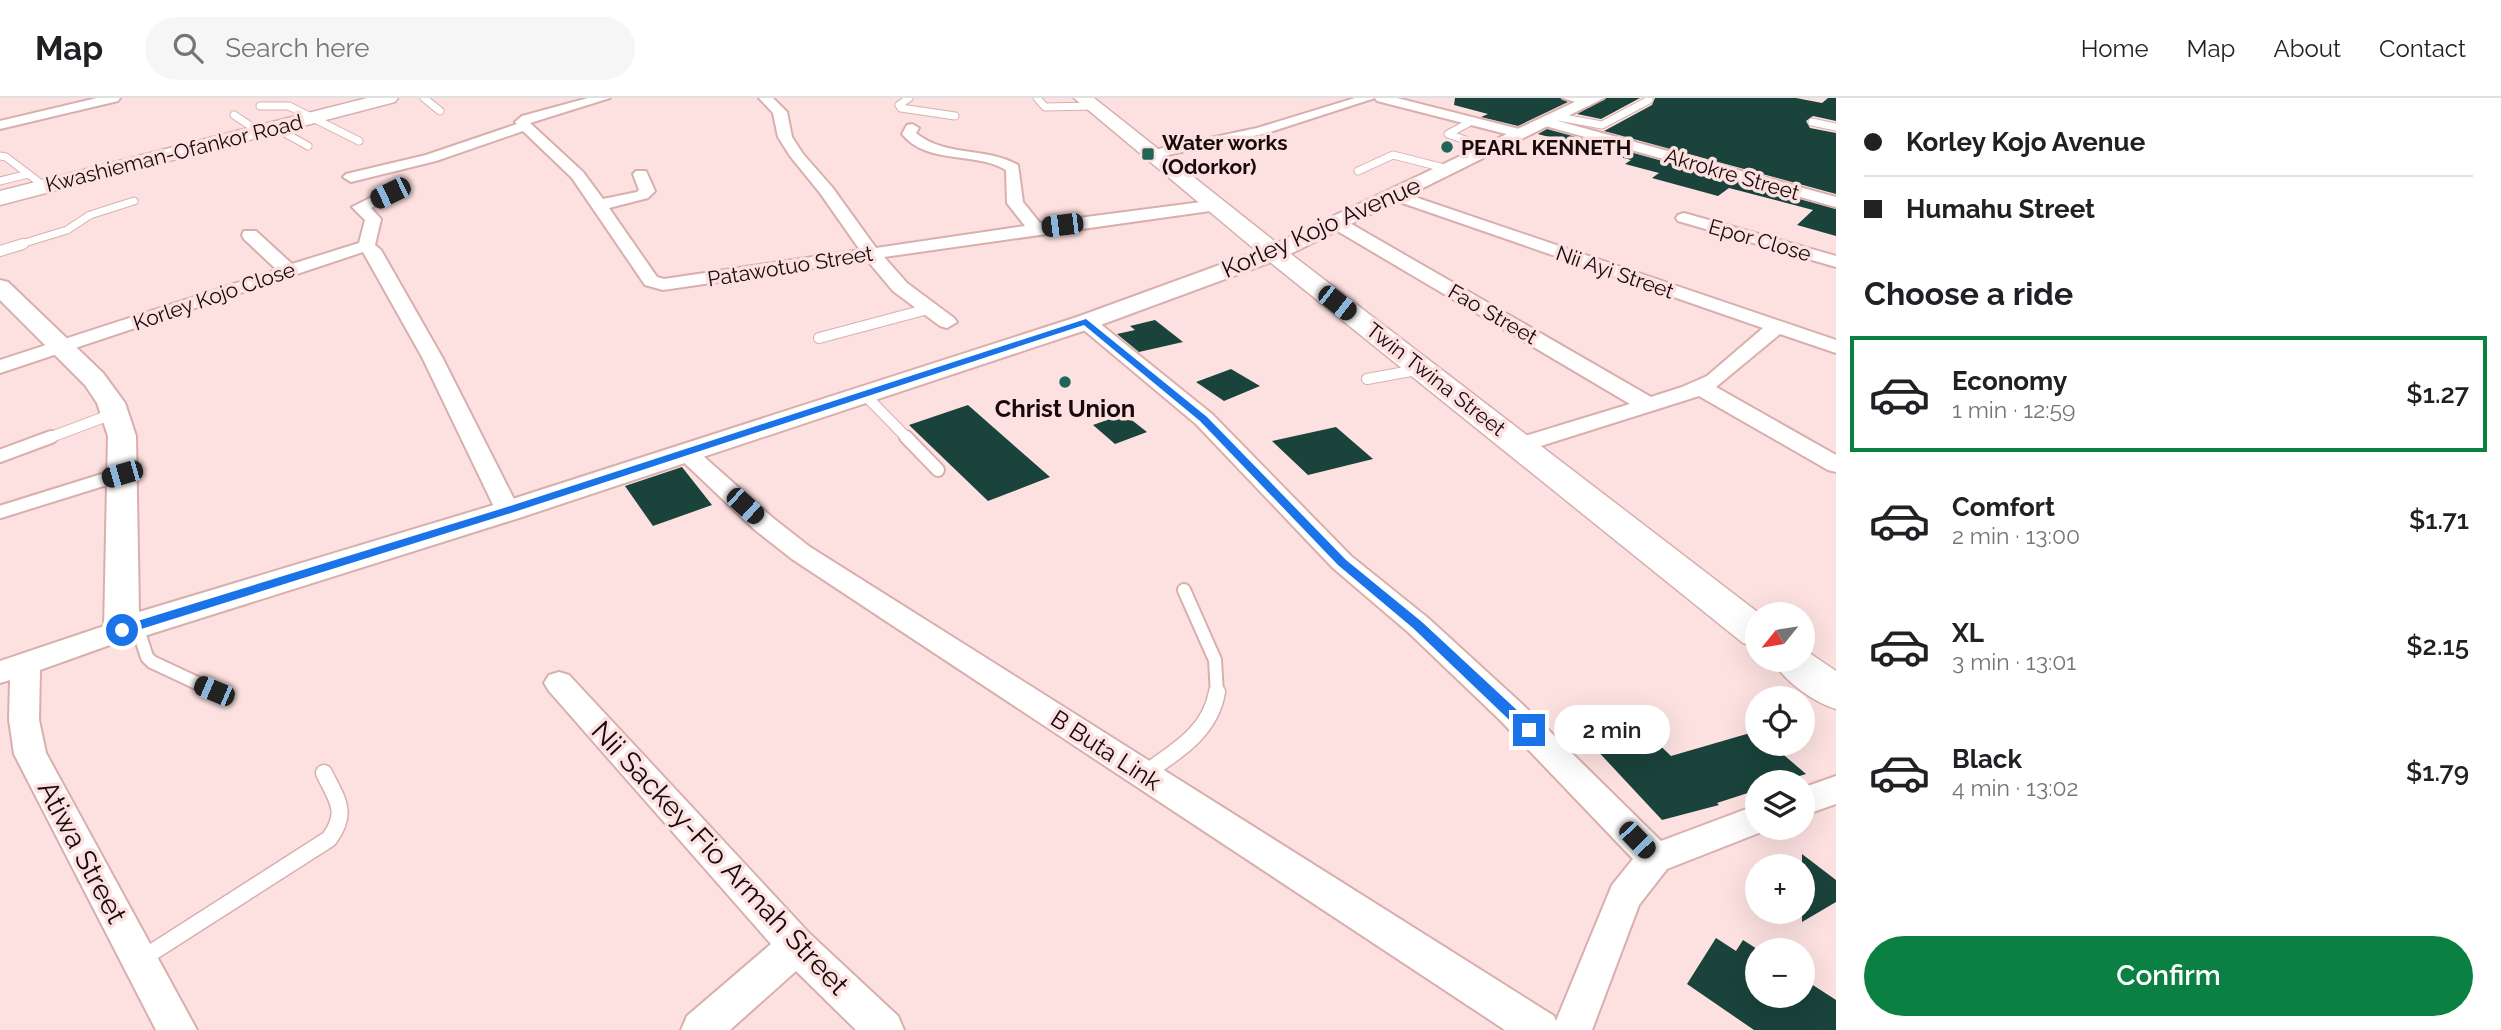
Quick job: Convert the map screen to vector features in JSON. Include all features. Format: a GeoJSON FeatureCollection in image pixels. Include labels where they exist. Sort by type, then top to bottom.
{"type":"FeatureCollection","features":[{"type":"Feature","properties":{"kind":"main road","name":"Kwashieman-Ofankor Road"},"geometry":{"type":"LineString","coordinates":[[0,198],[36,180],[266,129],[389,98]]}},
{"type":"Feature","properties":{"kind":"main road","name":"Twin Twina Street"},"geometry":{"type":"LineString","coordinates":[[1088,102],[1273,253],[1745,623]]}},
{"type":"Feature","properties":{"kind":"main road"},"geometry":{"type":"LineString","coordinates":[[1808,672],[1836,694]]}},
{"type":"Feature","properties":{"kind":"street"},"geometry":{"type":"LineString","coordinates":[[0,125],[113,98]]}},
{"type":"Feature","properties":{"kind":"street"},"geometry":{"type":"LineString","coordinates":[[351,177],[431,158],[525,126],[522,122],[527,119],[603,98]]}},
{"type":"Feature","properties":{"kind":"street"},"geometry":{"type":"LineString","coordinates":[[765,98],[780,112],[785,137],[797,156],[826,190],[871,253],[900,287],[947,322]]}},
{"type":"Feature","properties":{"kind":"street"},"geometry":{"type":"LineString","coordinates":[[1154,154],[1218,144],[1271,130],[1368,98]]}},
{"type":"Feature","properties":{"kind":"street"},"geometry":{"type":"LineString","coordinates":[[1382,98],[1522,134]]}},
{"type":"Feature","properties":{"kind":"street","name":"Korley Kojo Avenue"},"geometry":{"type":"LineString","coordinates":[[12,668],[130,628],[508,511],[1086,321],[1273,253],[1553,119],[1585,100]]}},
{"type":"Feature","properties":{"kind":"street","name":"Akrokre Street"},"geometry":{"type":"LineString","coordinates":[[1553,119],[1836,202]]}},
{"type":"Feature","properties":{"kind":"street","name":"Patawotuo Street"},"geometry":{"type":"LineString","coordinates":[[525,126],[578,174],[651,281],[663,285],[712,280],[1036,229],[1217,205]]}},
{"type":"Feature","properties":{"kind":"street"},"geometry":{"type":"LineString","coordinates":[[912,128],[909,134],[914,141],[928,147],[1006,163],[1013,168],[1015,203],[1036,229]]}},
{"type":"Feature","properties":{"kind":"street"},"geometry":{"type":"LineString","coordinates":[[599,205],[642,195],[647,191],[641,174]]}},
{"type":"Feature","properties":{"kind":"street"},"geometry":{"type":"LineString","coordinates":[[390,193],[360,207],[373,219],[366,247],[372,250],[432,357],[508,511]]}},
{"type":"Feature","properties":{"kind":"street","name":"Nii Ayi Street"},"geometry":{"type":"LineString","coordinates":[[1394,195],[1836,347]]}},
{"type":"Feature","properties":{"kind":"street","name":"Epor Close"},"geometry":{"type":"LineString","coordinates":[[1684,218],[1836,262]]}},
{"type":"Feature","properties":{"kind":"street","name":"Fao Street"},"geometry":{"type":"LineString","coordinates":[[1335,222],[1650,406]]}},
{"type":"Feature","properties":{"kind":"street"},"geometry":{"type":"LineString","coordinates":[[250,235],[289,271]]}},
{"type":"Feature","properties":{"kind":"street","name":"Korley Kojo Close"},"geometry":{"type":"LineString","coordinates":[[0,366],[356,248],[366,247]]}},
{"type":"Feature","properties":{"kind":"street"},"geometry":{"type":"LineString","coordinates":[[0,287],[62,346],[111,403],[122,436],[130,628]]}},
{"type":"Feature","properties":{"kind":"street"},"geometry":{"type":"LineString","coordinates":[[1086,321],[1204,419],[1342,562],[1418,625],[1511,712],[1655,858]]}},
{"type":"Feature","properties":{"kind":"street"},"geometry":{"type":"LineString","coordinates":[[1520,445],[1650,406],[1700,387],[1714,380],[1777,327]]}},
{"type":"Feature","properties":{"kind":"street"},"geometry":{"type":"LineString","coordinates":[[1700,387],[1836,465]]}},
{"type":"Feature","properties":{"kind":"street","name":"B Buta Link"},"geometry":{"type":"LineString","coordinates":[[686,453],[764,524],[801,552],[1540,1030]]}},
{"type":"Feature","properties":{"kind":"street","name":"Atiwa Street"},"geometry":{"type":"LineString","coordinates":[[12,668],[30,754],[177,1030]]}},
{"type":"Feature","properties":{"kind":"street","name":"Nii Sackey-Fio Armah Street"},"geometry":{"type":"LineString","coordinates":[[559,683],[797,946],[884,1030]]}},
{"type":"Feature","properties":{"kind":"street"},"geometry":{"type":"LineString","coordinates":[[1815,797],[1836,790]]}},
{"type":"Feature","properties":{"kind":"street"},"geometry":{"type":"LineString","coordinates":[[1572,1030],[1625,896],[1655,858],[1745,824]]}},
{"type":"Feature","properties":{"kind":"street"},"geometry":{"type":"LineString","coordinates":[[701,1030],[797,946]]}},
{"type":"Feature","properties":{"kind":"lane"},"geometry":{"type":"LineString","coordinates":[[424,98],[440,111]]}},
{"type":"Feature","properties":{"kind":"lane"},"geometry":{"type":"LineString","coordinates":[[909,98],[899,105],[901,108],[956,117]]}},
{"type":"Feature","properties":{"kind":"lane"},"geometry":{"type":"LineString","coordinates":[[1037,98],[1045,107],[1088,102]]}},
{"type":"Feature","properties":{"kind":"lane"},"geometry":{"type":"LineString","coordinates":[[1553,119],[1601,125],[1648,100]]}},
{"type":"Feature","properties":{"kind":"lane"},"geometry":{"type":"LineString","coordinates":[[260,106],[283,104],[359,141]]}},
{"type":"Feature","properties":{"kind":"lane"},"geometry":{"type":"LineString","coordinates":[[234,115],[308,146]]}},
{"type":"Feature","properties":{"kind":"lane"},"geometry":{"type":"LineString","coordinates":[[1472,121],[1448,134],[1491,149]]}},
{"type":"Feature","properties":{"kind":"lane"},"geometry":{"type":"LineString","coordinates":[[1812,122],[1836,127]]}},
{"type":"Feature","properties":{"kind":"lane"},"geometry":{"type":"LineString","coordinates":[[1358,171],[1393,155],[1448,169]]}},
{"type":"Feature","properties":{"kind":"lane"},"geometry":{"type":"LineString","coordinates":[[0,156],[36,180]]}},
{"type":"Feature","properties":{"kind":"lane"},"geometry":{"type":"LineString","coordinates":[[0,181],[36,180]]}},
{"type":"Feature","properties":{"kind":"lane"},"geometry":{"type":"LineString","coordinates":[[0,251],[67,230],[90,215],[134,201]]}},
{"type":"Feature","properties":{"kind":"lane"},"geometry":{"type":"LineString","coordinates":[[819,338],[928,309]]}},
{"type":"Feature","properties":{"kind":"lane"},"geometry":{"type":"LineString","coordinates":[[1367,379],[1422,369]]}},
{"type":"Feature","properties":{"kind":"lane"},"geometry":{"type":"LineString","coordinates":[[864,394],[938,470]]}},
{"type":"Feature","properties":{"kind":"lane"},"geometry":{"type":"LineString","coordinates":[[0,456],[114,414]]}},
{"type":"Feature","properties":{"kind":"lane"},"geometry":{"type":"LineString","coordinates":[[0,512],[122,474]]}},
{"type":"Feature","properties":{"kind":"lane"},"geometry":{"type":"LineString","coordinates":[[1144,774],[1200,731],[1217,697],[1218,664],[1184,590]]}},
{"type":"Feature","properties":{"kind":"lane"},"geometry":{"type":"LineString","coordinates":[[130,628],[152,662],[214,691]]}},
{"type":"Feature","properties":{"kind":"lane"},"geometry":{"type":"LineString","coordinates":[[140,960],[329,839],[340,826],[343,815],[324,773]]}},
{"type":"Feature","properties":{"kind":"building"},"geometry":{"type":"Polygon","coordinates":[[[1455,98],[1560,98],[1568,102],[1518,126],[1481,117],[1488,114],[1454,105],[1455,98]]]}},
{"type":"Feature","properties":{"kind":"building"},"geometry":{"type":"Polygon","coordinates":[[[1606,98],[1640,98],[1601,119],[1577,114],[1606,98]]]}},
{"type":"Feature","properties":{"kind":"building"},"geometry":{"type":"Polygon","coordinates":[[[1655,98],[1796,98],[1822,103],[1828,98],[1836,98],[1836,121],[1813,116],[1806,121],[1810,128],[1836,133],[1836,194],[1604,131],[1652,105],[1655,98]]]}},
{"type":"Feature","properties":{"kind":"building"},"geometry":{"type":"Polygon","coordinates":[[[1547,129],[1836,209],[1836,236],[1797,225],[1813,210],[1729,188],[1718,196],[1652,178],[1659,173],[1625,164],[1631,160],[1538,134],[1547,129]]]}},
{"type":"Feature","properties":{"kind":"building"},"geometry":{"type":"Polygon","coordinates":[[[1155,320],[1183,342],[1139,352],[1117,334],[1135,330],[1130,326],[1155,320]]]}},
{"type":"Feature","properties":{"kind":"building"},"geometry":{"type":"Polygon","coordinates":[[[1231,369],[1260,386],[1224,401],[1196,382],[1231,369]]]}},
{"type":"Feature","properties":{"kind":"building"},"geometry":{"type":"Polygon","coordinates":[[[968,405],[1050,477],[988,501],[909,425],[968,405]]]}},
{"type":"Feature","properties":{"kind":"building"},"geometry":{"type":"Polygon","coordinates":[[[1124,414],[1147,432],[1115,444],[1093,425],[1124,414]]]}},
{"type":"Feature","properties":{"kind":"building"},"geometry":{"type":"Polygon","coordinates":[[[1336,427],[1373,459],[1308,475],[1272,441],[1336,427]]]}},
{"type":"Feature","properties":{"kind":"building"},"geometry":{"type":"Polygon","coordinates":[[[682,467],[712,505],[653,526],[625,486],[682,467]]]}},
{"type":"Feature","properties":{"kind":"building"},"geometry":{"type":"Polygon","coordinates":[[[1647,733],[1671,756],[1745,734],[1745,756],[1785,756],[1801,770],[1745,770],[1745,794],[1717,803],[1719,805],[1662,820],[1593,746],[1647,733]]]}},
{"type":"Feature","properties":{"kind":"building"},"geometry":{"type":"Polygon","coordinates":[[[1815,864],[1836,880],[1836,902],[1815,914],[1815,864]]]}},
{"type":"Feature","properties":{"kind":"building"},"geometry":{"type":"Polygon","coordinates":[[[1716,938],[1736,951],[1743,940],[1745,1008],[1815,1008],[1815,986],[1836,1000],[1836,1030],[1754,1030],[1687,984],[1716,938]]]}},
{"type":"Feature","properties":{"kind":"place","name":"PEARL KENNETH"},"geometry":{"type":"Point","coordinates":[1447,147]}},
{"type":"Feature","properties":{"kind":"place","name":"Water works (Odorkor)"},"geometry":{"type":"Point","coordinates":[1148,154]}},
{"type":"Feature","properties":{"kind":"place","name":"Christ Union"},"geometry":{"type":"Point","coordinates":[1065,382]}},
{"type":"Feature","properties":{"kind":"route"},"geometry":{"type":"LineString","coordinates":[[122,630],[508,511],[1086,321],[1204,419],[1342,562],[1418,625],[1529,730]]}}]}
